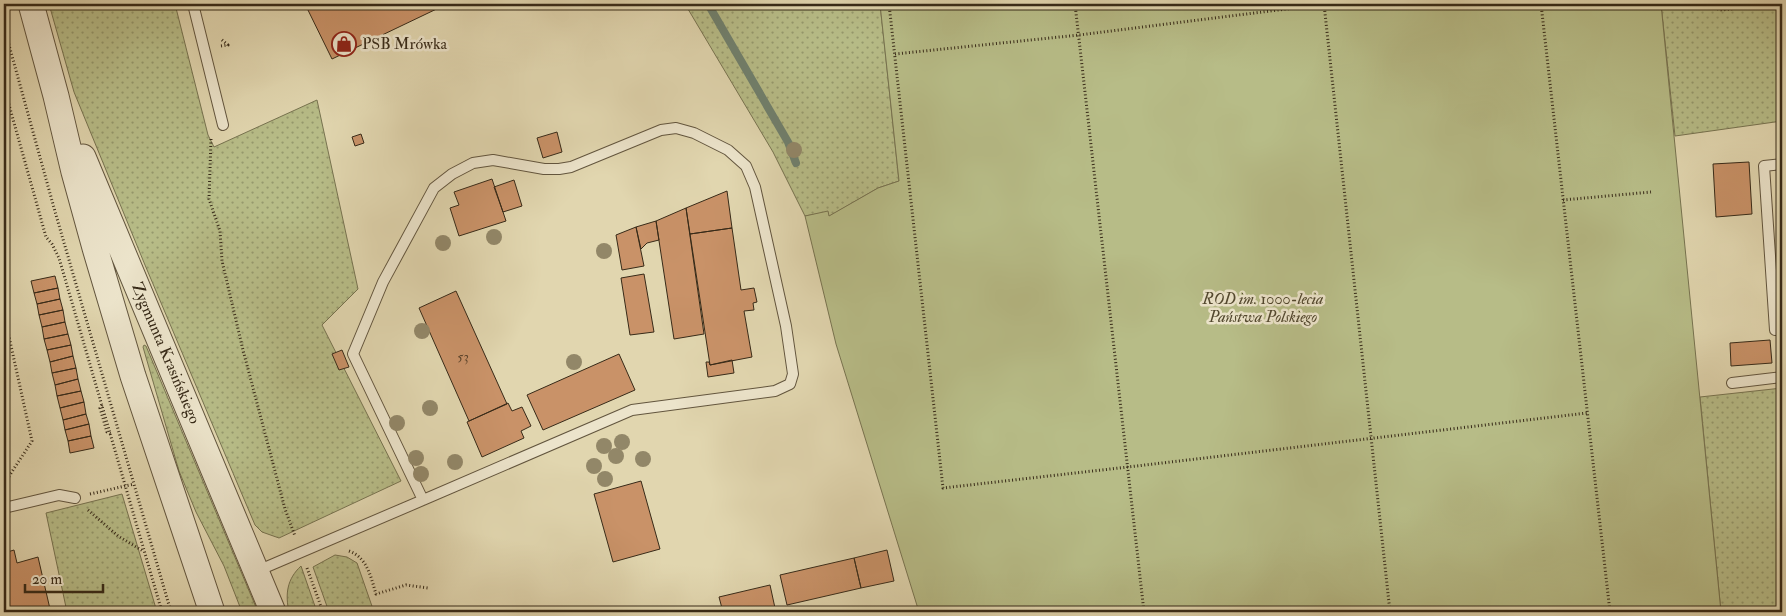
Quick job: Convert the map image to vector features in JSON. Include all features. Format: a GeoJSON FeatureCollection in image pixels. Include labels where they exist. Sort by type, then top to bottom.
{"type":"FeatureCollection","features":[{"type":"Feature","properties":{"kind":"street","name":"Zygmunta Krasińskiego"},"geometry":{"type":"LineString","coordinates":[[31,4],[87,220],[133,376],[212,612]]}},
{"type":"Feature","properties":{"kind":"street","name":"Zygmunta Krasińskiego"},"geometry":{"type":"LineString","coordinates":[[56,96],[117,235],[273,612]]}},
{"type":"Feature","properties":{"kind":"lane"},"geometry":{"type":"LineString","coordinates":[[193,4],[223,125]]}},
{"type":"Feature","properties":{"kind":"lane"},"geometry":{"type":"LineString","coordinates":[[257,571],[632,410],[775,391],[790,384],[793,374],[786,326],[755,187],[746,166],[728,150],[676,128],[661,130],[570,167],[559,169],[544,169],[493,160],[474,163],[452,174],[434,188],[383,282],[353,354],[422,500]]}},
{"type":"Feature","properties":{"kind":"lane"},"geometry":{"type":"LineString","coordinates":[[1775,330],[1764,166],[1782,164]]}},
{"type":"Feature","properties":{"kind":"lane"},"geometry":{"type":"LineString","coordinates":[[1732,383],[1782,377]]}},
{"type":"Feature","properties":{"kind":"lane"},"geometry":{"type":"LineString","coordinates":[[4,508],[59,495],[75,498]]}},
{"type":"Feature","properties":{"kind":"path"},"geometry":{"type":"LineString","coordinates":[[210,7],[221,4]]}},
{"type":"Feature","properties":{"kind":"path"},"geometry":{"type":"LineString","coordinates":[[889,4],[943,488],[1587,413]]}},
{"type":"Feature","properties":{"kind":"path"},"geometry":{"type":"LineString","coordinates":[[1075,4],[1144,612]]}},
{"type":"Feature","properties":{"kind":"path"},"geometry":{"type":"LineString","coordinates":[[895,54],[1079,36],[1325,4],[1390,612]]}},
{"type":"Feature","properties":{"kind":"path"},"geometry":{"type":"LineString","coordinates":[[1541,4],[1610,612]]}},
{"type":"Feature","properties":{"kind":"path"},"geometry":{"type":"LineString","coordinates":[[1698,4],[1722,10],[1775,4]]}},
{"type":"Feature","properties":{"kind":"path"},"geometry":{"type":"LineString","coordinates":[[4,27],[56,215],[171,612]]}},
{"type":"Feature","properties":{"kind":"path"},"geometry":{"type":"LineString","coordinates":[[4,88],[46,237],[59,258],[162,612]]}},
{"type":"Feature","properties":{"kind":"path"},"geometry":{"type":"LineString","coordinates":[[223,125],[211,134],[209,199],[220,231],[222,261],[245,359],[285,509],[323,612]]}},
{"type":"Feature","properties":{"kind":"path"},"geometry":{"type":"LineString","coordinates":[[1563,200],[1651,192]]}},
{"type":"Feature","properties":{"kind":"path"},"geometry":{"type":"LineString","coordinates":[[4,314],[32,442],[4,484]]}},
{"type":"Feature","properties":{"kind":"path"},"geometry":{"type":"LineString","coordinates":[[96,493],[134,484]]}},
{"type":"Feature","properties":{"kind":"path"},"geometry":{"type":"LineString","coordinates":[[75,498],[118,536],[144,551]]}},
{"type":"Feature","properties":{"kind":"path"},"geometry":{"type":"LineString","coordinates":[[344,549],[354,552],[368,568],[376,594],[406,585],[428,588]]}},
{"type":"Feature","properties":{"kind":"path"},"geometry":{"type":"LineString","coordinates":[[306,566],[314,562]]}},
{"type":"Feature","properties":{"kind":"green space"},"geometry":{"type":"Polygon","coordinates":[[[49,4],[175,4],[208,135],[214,147],[317,100],[358,289],[322,325],[401,481],[279,538],[262,532],[255,525],[74,92],[49,4]]]}},
{"type":"Feature","properties":{"kind":"green space"},"geometry":{"type":"Polygon","coordinates":[[[685,4],[880,4],[899,181],[878,188],[828,217],[828,212],[805,216],[773,152],[685,4]]]}},
{"type":"Feature","properties":{"kind":"green space","name":"ROD im. 1000-lecia Państwa Polskiego"},"geometry":{"type":"Polygon","coordinates":[[[880,4],[1661,4],[1721,612],[919,612],[836,344],[805,216],[828,211],[829,216],[878,188],[899,181],[880,4]]]}},
{"type":"Feature","properties":{"kind":"green space"},"geometry":{"type":"Polygon","coordinates":[[[1661,4],[1782,4],[1782,121],[1675,136],[1661,4]]]}},
{"type":"Feature","properties":{"kind":"green space"},"geometry":{"type":"Polygon","coordinates":[[[144,345],[258,612],[242,612],[224,566],[196,512],[179,471],[144,345]]]}},
{"type":"Feature","properties":{"kind":"green space"},"geometry":{"type":"Polygon","coordinates":[[[1782,388],[1782,612],[1721,612],[1700,397],[1782,388]]]}},
{"type":"Feature","properties":{"kind":"green space"},"geometry":{"type":"Polygon","coordinates":[[[122,494],[157,612],[67,612],[46,513],[122,494]]]}},
{"type":"Feature","properties":{"kind":"green space"},"geometry":{"type":"Polygon","coordinates":[[[335,555],[347,557],[357,563],[374,612],[329,612],[313,567],[335,555]]]}},
{"type":"Feature","properties":{"kind":"green space"},"geometry":{"type":"Polygon","coordinates":[[[301,566],[317,612],[289,612],[288,587],[296,571],[301,566]]]}},
{"type":"Feature","properties":{"kind":"building","name":"PSB Mrówka"},"geometry":{"type":"Polygon","coordinates":[[[305,4],[447,4],[332,59],[305,4]]]}},
{"type":"Feature","properties":{"kind":"building"},"geometry":{"type":"Polygon","coordinates":[[[557,132],[562,152],[543,158],[537,138],[557,132]]]}},
{"type":"Feature","properties":{"kind":"building"},"geometry":{"type":"Polygon","coordinates":[[[361,134],[364,143],[355,146],[352,137],[361,134]]]}},
{"type":"Feature","properties":{"kind":"building"},"geometry":{"type":"Polygon","coordinates":[[[1749,162],[1752,214],[1716,217],[1713,164],[1749,162]]]}},
{"type":"Feature","properties":{"kind":"building"},"geometry":{"type":"Polygon","coordinates":[[[492,179],[506,221],[459,236],[450,208],[459,205],[454,192],[492,179]]]}},
{"type":"Feature","properties":{"kind":"building"},"geometry":{"type":"Polygon","coordinates":[[[514,180],[522,206],[503,212],[494,187],[514,180]]]}},
{"type":"Feature","properties":{"kind":"building"},"geometry":{"type":"Polygon","coordinates":[[[727,191],[732,228],[690,234],[686,208],[727,191]]]}},
{"type":"Feature","properties":{"kind":"building"},"geometry":{"type":"Polygon","coordinates":[[[686,208],[704,334],[674,339],[656,221],[686,208]]]}},
{"type":"Feature","properties":{"kind":"building"},"geometry":{"type":"Polygon","coordinates":[[[656,221],[659,240],[647,243],[641,249],[636,227],[656,221]]]}},
{"type":"Feature","properties":{"kind":"building"},"geometry":{"type":"Polygon","coordinates":[[[636,227],[644,266],[622,270],[616,235],[636,227]]]}},
{"type":"Feature","properties":{"kind":"building"},"geometry":{"type":"Polygon","coordinates":[[[732,228],[741,290],[754,288],[757,302],[753,303],[754,310],[744,311],[752,357],[710,365],[690,234],[732,228]]]}},
{"type":"Feature","properties":{"kind":"building"},"geometry":{"type":"Polygon","coordinates":[[[644,274],[654,332],[630,335],[621,278],[644,274]]]}},
{"type":"Feature","properties":{"kind":"building"},"geometry":{"type":"Polygon","coordinates":[[[55,276],[58,288],[34,293],[31,281],[55,276]]]}},
{"type":"Feature","properties":{"kind":"building"},"geometry":{"type":"Polygon","coordinates":[[[58,288],[60,299],[37,304],[34,293],[58,288]]]}},
{"type":"Feature","properties":{"kind":"building"},"geometry":{"type":"Polygon","coordinates":[[[456,291],[507,404],[469,421],[419,308],[456,291]]]}},
{"type":"Feature","properties":{"kind":"building"},"geometry":{"type":"Polygon","coordinates":[[[60,299],[63,310],[39,315],[37,304],[60,299]]]}},
{"type":"Feature","properties":{"kind":"building"},"geometry":{"type":"Polygon","coordinates":[[[63,310],[65,322],[42,327],[39,315],[63,310]]]}},
{"type":"Feature","properties":{"kind":"building"},"geometry":{"type":"Polygon","coordinates":[[[65,322],[68,334],[44,339],[42,327],[65,322]]]}},
{"type":"Feature","properties":{"kind":"building"},"geometry":{"type":"Polygon","coordinates":[[[68,334],[71,345],[47,350],[44,339],[68,334]]]}},
{"type":"Feature","properties":{"kind":"building"},"geometry":{"type":"Polygon","coordinates":[[[1770,340],[1772,363],[1731,366],[1730,343],[1770,340]]]}},
{"type":"Feature","properties":{"kind":"building"},"geometry":{"type":"Polygon","coordinates":[[[71,345],[73,356],[50,362],[47,350],[71,345]]]}},
{"type":"Feature","properties":{"kind":"building"},"geometry":{"type":"Polygon","coordinates":[[[342,350],[349,367],[339,370],[332,354],[342,350]]]}},
{"type":"Feature","properties":{"kind":"building"},"geometry":{"type":"Polygon","coordinates":[[[619,354],[635,390],[543,430],[527,395],[619,354]]]}},
{"type":"Feature","properties":{"kind":"building"},"geometry":{"type":"Polygon","coordinates":[[[73,356],[76,368],[52,373],[50,362],[73,356]]]}},
{"type":"Feature","properties":{"kind":"building"},"geometry":{"type":"Polygon","coordinates":[[[732,360],[734,373],[708,377],[706,362],[709,362],[710,365],[732,360]]]}},
{"type":"Feature","properties":{"kind":"building"},"geometry":{"type":"Polygon","coordinates":[[[76,368],[78,379],[55,385],[52,373],[76,368]]]}},
{"type":"Feature","properties":{"kind":"building"},"geometry":{"type":"Polygon","coordinates":[[[78,379],[81,391],[57,396],[55,385],[78,379]]]}},
{"type":"Feature","properties":{"kind":"building"},"geometry":{"type":"Polygon","coordinates":[[[81,391],[84,402],[60,408],[57,396],[81,391]]]}},
{"type":"Feature","properties":{"kind":"building"},"geometry":{"type":"Polygon","coordinates":[[[84,402],[86,414],[63,420],[60,408],[84,402]]]}},
{"type":"Feature","properties":{"kind":"building"},"geometry":{"type":"Polygon","coordinates":[[[508,403],[512,411],[522,407],[531,426],[521,431],[524,438],[482,457],[467,422],[508,403]]]}},
{"type":"Feature","properties":{"kind":"building"},"geometry":{"type":"Polygon","coordinates":[[[86,414],[89,424],[65,430],[63,420],[86,414]]]}},
{"type":"Feature","properties":{"kind":"building"},"geometry":{"type":"Polygon","coordinates":[[[89,424],[91,436],[68,441],[65,430],[89,424]]]}},
{"type":"Feature","properties":{"kind":"building"},"geometry":{"type":"Polygon","coordinates":[[[91,436],[94,448],[70,453],[68,441],[91,436]]]}},
{"type":"Feature","properties":{"kind":"building"},"geometry":{"type":"Polygon","coordinates":[[[641,481],[660,549],[613,562],[594,494],[641,481]]]}},
{"type":"Feature","properties":{"kind":"building"},"geometry":{"type":"Polygon","coordinates":[[[14,550],[17,563],[38,557],[50,609],[35,612],[31,612],[30,609],[4,612],[4,553],[14,550]]]}},
{"type":"Feature","properties":{"kind":"building"},"geometry":{"type":"Polygon","coordinates":[[[887,550],[894,581],[861,588],[854,558],[887,550]]]}},
{"type":"Feature","properties":{"kind":"building"},"geometry":{"type":"Polygon","coordinates":[[[854,558],[861,588],[787,605],[780,575],[854,558]]]}},
{"type":"Feature","properties":{"kind":"building"},"geometry":{"type":"Polygon","coordinates":[[[770,585],[775,608],[756,612],[723,612],[719,597],[770,585]]]}},
{"type":"Feature","properties":{"kind":"waterway"},"geometry":{"type":"LineString","coordinates":[[708,4],[788,142],[796,163]]}},
{"type":"Feature","properties":{"kind":"place","name":"PSB Mrówka"},"geometry":{"type":"Point","coordinates":[344,44]}}]}
